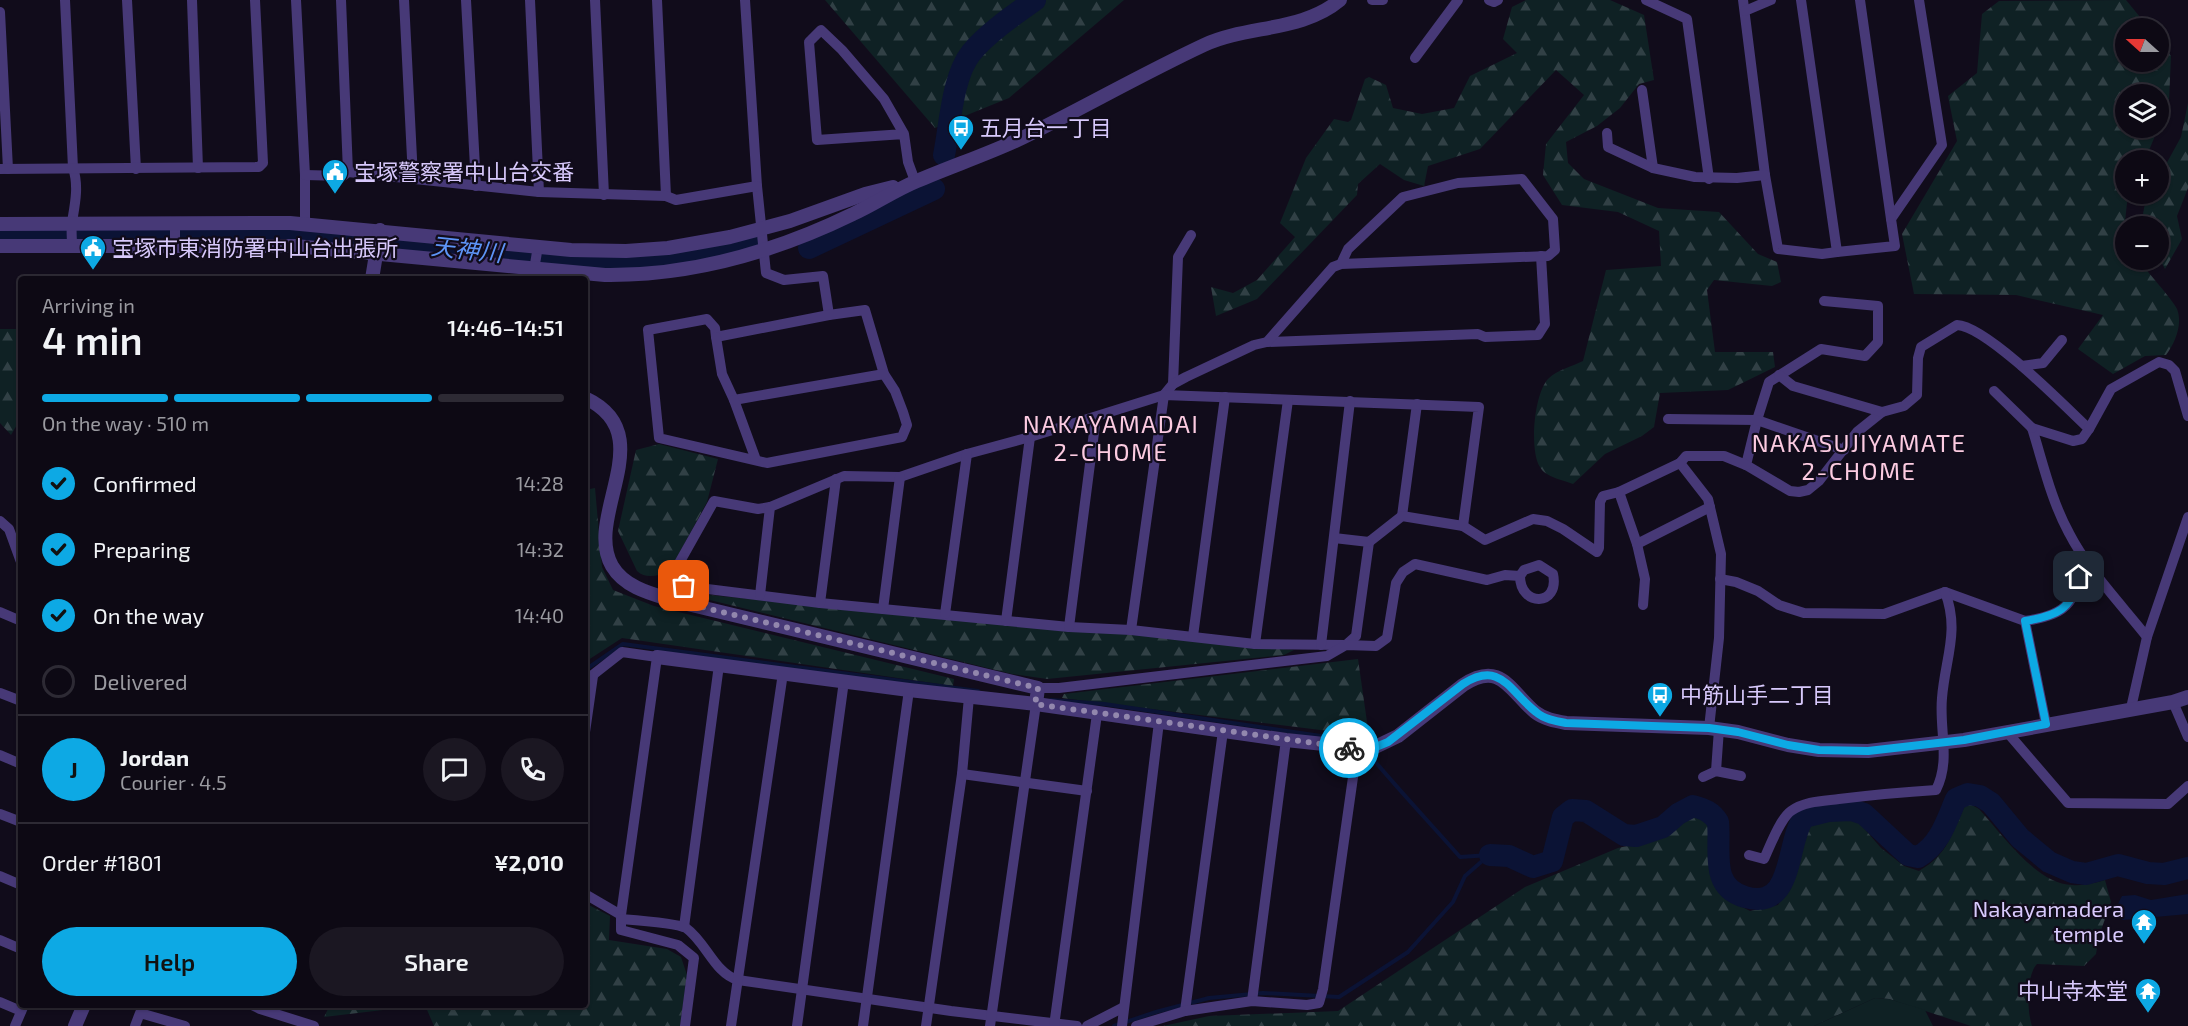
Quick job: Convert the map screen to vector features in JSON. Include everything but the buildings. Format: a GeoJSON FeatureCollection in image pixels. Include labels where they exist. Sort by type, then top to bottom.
{"type":"FeatureCollection","features":[{"type":"Feature","properties":{"kind":"street"},"geometry":{"type":"LineString","coordinates":[[65,0],[73,168],[76,177],[76,211],[72,223],[72,246]]}},
{"type":"Feature","properties":{"kind":"street"},"geometry":{"type":"LineString","coordinates":[[127,0],[136,169]]}},
{"type":"Feature","properties":{"kind":"street"},"geometry":{"type":"LineString","coordinates":[[192,0],[198,168]]}},
{"type":"Feature","properties":{"kind":"street"},"geometry":{"type":"LineString","coordinates":[[0,12],[4,169],[259,167],[263,163],[255,0]]}},
{"type":"Feature","properties":{"kind":"street"},"geometry":{"type":"LineString","coordinates":[[296,0],[305,175],[304,224]]}},
{"type":"Feature","properties":{"kind":"street"},"geometry":{"type":"LineString","coordinates":[[341,0],[348,172]]}},
{"type":"Feature","properties":{"kind":"street"},"geometry":{"type":"LineString","coordinates":[[404,0],[413,178]]}},
{"type":"Feature","properties":{"kind":"street"},"geometry":{"type":"LineString","coordinates":[[466,0],[476,186]]}},
{"type":"Feature","properties":{"kind":"street"},"geometry":{"type":"LineString","coordinates":[[530,0],[539,192]]}},
{"type":"Feature","properties":{"kind":"street"},"geometry":{"type":"LineString","coordinates":[[595,0],[604,195]]}},
{"type":"Feature","properties":{"kind":"street"},"geometry":{"type":"LineString","coordinates":[[657,0],[666,196]]}},
{"type":"Feature","properties":{"kind":"street"},"geometry":{"type":"LineString","coordinates":[[746,0],[766,273],[784,280],[823,276],[829,315]]}},
{"type":"Feature","properties":{"kind":"street"},"geometry":{"type":"LineString","coordinates":[[0,246],[72,246],[175,234],[304,224],[377,242],[534,270],[638,275],[702,267],[764,251],[853,215],[915,182],[1020,139],[1206,44],[1306,19],[1340,0]]}},
{"type":"Feature","properties":{"kind":"street"},"geometry":{"type":"LineString","coordinates":[[1372,0],[1383,0]]}},
{"type":"Feature","properties":{"kind":"street"},"geometry":{"type":"LineString","coordinates":[[1415,58],[1458,0]]}},
{"type":"Feature","properties":{"kind":"street"},"geometry":{"type":"LineString","coordinates":[[1489,0],[1494,2],[1498,0]]}},
{"type":"Feature","properties":{"kind":"street"},"geometry":{"type":"LineString","coordinates":[[1646,0],[1687,19],[1709,179]]}},
{"type":"Feature","properties":{"kind":"street"},"geometry":{"type":"LineString","coordinates":[[1771,0],[1744,6],[1778,249],[1822,254],[1895,246],[1860,0]]}},
{"type":"Feature","properties":{"kind":"street"},"geometry":{"type":"LineString","coordinates":[[1801,0],[1837,252]]}},
{"type":"Feature","properties":{"kind":"street"},"geometry":{"type":"LineString","coordinates":[[1891,219],[1942,145],[1919,0]]}},
{"type":"Feature","properties":{"kind":"street"},"geometry":{"type":"LineString","coordinates":[[904,134],[817,140],[809,42],[821,30],[842,50],[884,99],[904,134],[908,162],[915,182]]}},
{"type":"Feature","properties":{"kind":"street"},"geometry":{"type":"LineString","coordinates":[[1642,90],[1653,168]]}},
{"type":"Feature","properties":{"kind":"street"},"geometry":{"type":"LineString","coordinates":[[1607,134],[1608,147],[1653,168],[1709,179],[1766,175]]}},
{"type":"Feature","properties":{"kind":"street"},"geometry":{"type":"LineString","coordinates":[[305,175],[343,176],[348,172],[539,192],[666,196],[676,200],[758,186]]}},
{"type":"Feature","properties":{"kind":"street"},"geometry":{"type":"LineString","coordinates":[[1267,342],[1333,267],[1341,264],[1548,255],[1555,250],[1553,219],[1522,179],[1458,183],[1403,197],[1348,249],[1341,264]]}},
{"type":"Feature","properties":{"kind":"street"},"geometry":{"type":"LineString","coordinates":[[0,224],[72,223],[295,246],[377,242],[538,246],[570,250],[668,248],[730,237],[790,221],[866,194],[915,182]]}},
{"type":"Feature","properties":{"kind":"street"},"geometry":{"type":"LineString","coordinates":[[1173,384],[1178,257],[1191,235]]}},
{"type":"Feature","properties":{"kind":"street"},"geometry":{"type":"LineString","coordinates":[[372,276],[377,242]]}},
{"type":"Feature","properties":{"kind":"street"},"geometry":{"type":"LineString","coordinates":[[534,270],[538,246]]}},
{"type":"Feature","properties":{"kind":"street"},"geometry":{"type":"LineString","coordinates":[[1131,630],[1164,395],[1173,384],[1254,345],[1267,342],[1478,334],[1485,337],[1538,335],[1545,324],[1541,256]]}},
{"type":"Feature","properties":{"kind":"street"},"geometry":{"type":"LineString","coordinates":[[1746,465],[1769,382],[1821,349],[1865,356],[1878,342],[1878,306],[1824,301]]}},
{"type":"Feature","properties":{"kind":"street"},"geometry":{"type":"LineString","coordinates":[[716,337],[865,310],[884,374],[895,391],[907,425],[902,437],[767,463],[660,438],[648,330],[707,320],[715,328],[716,337],[722,374],[756,460]]}},
{"type":"Feature","properties":{"kind":"street"},"geometry":{"type":"LineString","coordinates":[[1402,516],[1463,526],[1485,540],[1533,519],[1547,521],[1597,552],[1600,502],[1603,496],[1619,492],[1680,463],[1686,456],[1724,456],[1746,465],[1772,482],[1799,492],[1808,490],[1819,481],[1857,432],[1882,412],[1904,406],[1917,395],[1918,358],[1921,347],[1957,325],[1971,328],[2022,366],[2089,429]]}},
{"type":"Feature","properties":{"kind":"street"},"geometry":{"type":"LineString","coordinates":[[2022,366],[2043,363],[2062,339]]}},
{"type":"Feature","properties":{"kind":"street"},"geometry":{"type":"LineString","coordinates":[[1994,391],[2032,428],[2073,441],[2082,439],[2111,389],[2158,362],[2169,365],[2183,383],[2188,416]]}},
{"type":"Feature","properties":{"kind":"street"},"geometry":{"type":"LineString","coordinates":[[734,400],[884,374]]}},
{"type":"Feature","properties":{"kind":"street"},"geometry":{"type":"LineString","coordinates":[[1779,375],[1793,386],[1882,412]]}},
{"type":"Feature","properties":{"kind":"street"},"geometry":{"type":"LineString","coordinates":[[660,597],[714,501],[758,509],[770,507],[844,476],[900,477],[967,454],[1164,395],[1479,407],[1463,526]]}},
{"type":"Feature","properties":{"kind":"street"},"geometry":{"type":"LineString","coordinates":[[1193,636],[1225,397]]}},
{"type":"Feature","properties":{"kind":"street"},"geometry":{"type":"LineString","coordinates":[[588,400],[615,422],[620,440],[617,476],[605,543],[613,567],[631,585],[660,597],[1038,688],[1059,688],[1327,656],[1346,645],[1356,636],[1369,542],[1402,516],[1417,404]]}},
{"type":"Feature","properties":{"kind":"street"},"geometry":{"type":"LineString","coordinates":[[1256,644],[1288,400]]}},
{"type":"Feature","properties":{"kind":"street"},"geometry":{"type":"LineString","coordinates":[[1322,645],[1350,401]]}},
{"type":"Feature","properties":{"kind":"street"},"geometry":{"type":"LineString","coordinates":[[1069,627],[1096,417]]}},
{"type":"Feature","properties":{"kind":"street"},"geometry":{"type":"LineString","coordinates":[[1668,419],[1757,420],[1844,450]]}},
{"type":"Feature","properties":{"kind":"street"},"geometry":{"type":"LineString","coordinates":[[2032,428],[2068,532],[2082,555],[2147,637]]}},
{"type":"Feature","properties":{"kind":"street"},"geometry":{"type":"LineString","coordinates":[[1006,621],[1030,437]]}},
{"type":"Feature","properties":{"kind":"street"},"geometry":{"type":"LineString","coordinates":[[945,614],[967,454]]}},
{"type":"Feature","properties":{"kind":"street"},"geometry":{"type":"LineString","coordinates":[[1680,463],[1706,496],[1721,554],[1714,729],[1716,771]]}},
{"type":"Feature","properties":{"kind":"street"},"geometry":{"type":"LineString","coordinates":[[883,609],[900,477]]}},
{"type":"Feature","properties":{"kind":"street"},"geometry":{"type":"LineString","coordinates":[[820,603],[836,479]]}},
{"type":"Feature","properties":{"kind":"street"},"geometry":{"type":"LineString","coordinates":[[1619,492],[1637,544],[1645,579],[1643,605]]}},
{"type":"Feature","properties":{"kind":"street"},"geometry":{"type":"LineString","coordinates":[[760,595],[770,507]]}},
{"type":"Feature","properties":{"kind":"street"},"geometry":{"type":"LineString","coordinates":[[1637,544],[1710,507]]}},
{"type":"Feature","properties":{"kind":"street"},"geometry":{"type":"LineString","coordinates":[[2131,708],[2147,637],[2184,546],[2188,517]]}},
{"type":"Feature","properties":{"kind":"street"},"geometry":{"type":"LineString","coordinates":[[0,521],[9,529],[18,554]]}},
{"type":"Feature","properties":{"kind":"street"},"geometry":{"type":"LineString","coordinates":[[1334,538],[1369,542]]}},
{"type":"Feature","properties":{"kind":"street"},"geometry":{"type":"LineString","coordinates":[[1720,579],[1747,586],[1779,605],[1804,613],[1884,614],[1945,592],[2025,621],[2040,619],[2058,612],[2072,599],[2079,577],[2082,555]]}},
{"type":"Feature","properties":{"kind":"street"},"geometry":{"type":"LineString","coordinates":[[668,584],[820,603],[1069,627],[1131,630],[1256,644],[1376,646],[1386,638],[1396,583],[1403,572],[1415,564],[1487,580],[1505,575],[1520,576]]}},
{"type":"Feature","properties":{"kind":"street"},"geometry":{"type":"LineString","coordinates":[[1749,855],[1764,858],[1778,832],[1781,821],[1805,803],[1880,793],[1936,790],[1945,765],[1945,750],[1942,742],[1942,699],[1952,638],[1952,618],[1945,592]]}},
{"type":"Feature","properties":{"kind":"street"},"geometry":{"type":"LineString","coordinates":[[0,612],[18,620]]}},
{"type":"Feature","properties":{"kind":"street"},"geometry":{"type":"LineString","coordinates":[[2025,621],[2046,724]]}},
{"type":"Feature","properties":{"kind":"street"},"geometry":{"type":"LineString","coordinates":[[589,678],[622,652],[909,690],[1035,704],[1357,749],[1371,749],[1388,742],[1463,684],[1473,678],[1489,675],[1504,680],[1537,713],[1550,720],[1566,723],[1714,729],[1819,750],[1868,751],[1942,742],[2173,702],[2188,697]]}},
{"type":"Feature","properties":{"kind":"street"},"geometry":{"type":"LineString","coordinates":[[657,657],[621,930],[678,945],[694,958],[685,1026]]}},
{"type":"Feature","properties":{"kind":"street"},"geometry":{"type":"LineString","coordinates":[[684,927],[719,665]]}},
{"type":"Feature","properties":{"kind":"street"},"geometry":{"type":"LineString","coordinates":[[731,1026],[783,673]]}},
{"type":"Feature","properties":{"kind":"street"},"geometry":{"type":"LineString","coordinates":[[797,1026],[844,681]]}},
{"type":"Feature","properties":{"kind":"street"},"geometry":{"type":"LineString","coordinates":[[991,1021],[1038,688]]}},
{"type":"Feature","properties":{"kind":"street"},"geometry":{"type":"LineString","coordinates":[[863,1026],[909,690]]}},
{"type":"Feature","properties":{"kind":"street"},"geometry":{"type":"LineString","coordinates":[[0,693],[18,700]]}},
{"type":"Feature","properties":{"kind":"street"},"geometry":{"type":"LineString","coordinates":[[926,1026],[962,774],[969,697]]}},
{"type":"Feature","properties":{"kind":"street"},"geometry":{"type":"LineString","coordinates":[[2173,702],[2188,737]]}},
{"type":"Feature","properties":{"kind":"street"},"geometry":{"type":"LineString","coordinates":[[1054,1025],[1096,714]]}},
{"type":"Feature","properties":{"kind":"street"},"geometry":{"type":"LineString","coordinates":[[1122,1026],[1159,722]]}},
{"type":"Feature","properties":{"kind":"street"},"geometry":{"type":"LineString","coordinates":[[1185,1011],[1223,731]]}},
{"type":"Feature","properties":{"kind":"street"},"geometry":{"type":"LineString","coordinates":[[2007,732],[2068,803],[2168,804],[2188,786]]}},
{"type":"Feature","properties":{"kind":"street"},"geometry":{"type":"LineString","coordinates":[[1252,1000],[1286,740]]}},
{"type":"Feature","properties":{"kind":"street"},"geometry":{"type":"LineString","coordinates":[[1136,1026],[1185,1011],[1252,1000],[1307,1005],[1319,1003],[1323,989],[1357,749]]}},
{"type":"Feature","properties":{"kind":"street"},"geometry":{"type":"LineString","coordinates":[[0,755],[18,763]]}},
{"type":"Feature","properties":{"kind":"street"},"geometry":{"type":"LineString","coordinates":[[1703,777],[1716,771],[1741,776]]}},
{"type":"Feature","properties":{"kind":"street"},"geometry":{"type":"LineString","coordinates":[[962,774],[1087,790]]}},
{"type":"Feature","properties":{"kind":"street"},"geometry":{"type":"LineString","coordinates":[[0,814],[18,821]]}},
{"type":"Feature","properties":{"kind":"street"},"geometry":{"type":"LineString","coordinates":[[0,876],[18,884]]}},
{"type":"Feature","properties":{"kind":"street"},"geometry":{"type":"LineString","coordinates":[[588,896],[621,917],[684,927],[703,944],[729,978],[928,1008],[991,1021],[1077,1026]]}},
{"type":"Feature","properties":{"kind":"street"},"geometry":{"type":"LineString","coordinates":[[0,940],[18,948]]}},
{"type":"Feature","properties":{"kind":"street"},"geometry":{"type":"LineString","coordinates":[[0,1002],[18,1007]]}},
{"type":"Feature","properties":{"kind":"street"},"geometry":{"type":"LineString","coordinates":[[1087,1026],[1124,1007]]}},
{"type":"Feature","properties":{"kind":"street"},"geometry":{"type":"LineString","coordinates":[[15,1026],[22,1008]]}},
{"type":"Feature","properties":{"kind":"street"},"geometry":{"type":"LineString","coordinates":[[75,1026],[83,1008]]}},
{"type":"Feature","properties":{"kind":"street"},"geometry":{"type":"LineString","coordinates":[[261,1008],[314,1026]]}},
{"type":"Feature","properties":{"kind":"street"},"geometry":{"type":"LineString","coordinates":[[135,1026],[140,1013],[185,1026]]}},
{"type":"Feature","properties":{"kind":"green space"},"geometry":{"type":"Polygon","coordinates":[[[825,0],[1124,0],[1009,98],[935,128],[825,0]]]}},
{"type":"Feature","properties":{"kind":"green space"},"geometry":{"type":"Polygon","coordinates":[[[1526,0],[1610,0],[1644,15],[1654,80],[1639,84],[1620,108],[1597,126],[1566,142],[1568,163],[1584,179],[1658,208],[1719,212],[1758,254],[1777,262],[1781,282],[1772,286],[1714,280],[1707,290],[1715,352],[1773,352],[1775,367],[1728,390],[1660,393],[1654,427],[1642,436],[1605,454],[1573,484],[1546,473],[1540,467],[1537,459],[1535,421],[1544,385],[1556,373],[1583,361],[1606,270],[1661,266],[1659,231],[1618,212],[1562,205],[1543,175],[1546,144],[1584,95],[1556,70],[1480,149],[1428,166],[1424,186],[1404,180],[1380,164],[1358,184],[1357,195],[1257,299],[1216,316],[1211,287],[1233,293],[1257,280],[1295,237],[1280,223],[1306,158],[1334,119],[1348,122],[1351,120],[1365,79],[1369,77],[1386,85],[1393,108],[1422,114],[1454,108],[1470,76],[1517,53],[1503,39],[1512,7],[1526,0]]]}},
{"type":"Feature","properties":{"kind":"green space"},"geometry":{"type":"Polygon","coordinates":[[[2126,0],[2141,18],[2115,18],[2115,72],[2169,72],[2169,53],[2171,56],[2169,102],[2169,84],[2115,84],[2115,138],[2154,138],[2149,150],[2115,150],[2115,204],[2127,204],[2126,216],[2115,216],[2115,270],[2146,270],[2175,305],[2179,315],[2177,333],[2166,355],[2145,356],[2113,374],[2078,349],[2103,315],[2016,295],[1914,294],[1902,234],[1957,141],[1948,96],[1977,73],[1982,14],[1999,1],[2126,0]]]}},
{"type":"Feature","properties":{"kind":"green space"},"geometry":{"type":"Polygon","coordinates":[[[2188,103],[2188,188],[2177,216],[2182,239],[2169,262],[2169,216],[2143,216],[2143,213],[2145,204],[2169,204],[2169,159],[2181,137],[2188,103]]]}},
{"type":"Feature","properties":{"kind":"green space"},"geometry":{"type":"Polygon","coordinates":[[[0,329],[18,329],[18,423],[11,435],[0,423],[0,329]]]}},
{"type":"Feature","properties":{"kind":"green space"},"geometry":{"type":"Polygon","coordinates":[[[659,444],[718,459],[707,502],[669,572],[649,576],[637,571],[618,531],[636,450],[659,444]]]}},
{"type":"Feature","properties":{"kind":"green space"},"geometry":{"type":"Polygon","coordinates":[[[595,488],[602,567],[613,590],[654,606],[954,679],[953,686],[622,638],[588,660],[588,489],[595,488]]]}},
{"type":"Feature","properties":{"kind":"green space"},"geometry":{"type":"Polygon","coordinates":[[[677,592],[1294,650],[1284,655],[1047,679],[1012,674],[677,592]]]}},
{"type":"Feature","properties":{"kind":"green space"},"geometry":{"type":"Polygon","coordinates":[[[1358,659],[1369,736],[1062,698],[1064,694],[1358,659]]]}},
{"type":"Feature","properties":{"kind":"green space"},"geometry":{"type":"Polygon","coordinates":[[[1970,804],[1979,809],[2021,856],[2046,876],[2072,885],[2085,885],[2105,880],[2111,902],[2099,936],[2096,954],[2084,966],[2037,964],[2033,969],[2028,994],[2032,1026],[1971,1026],[1889,999],[1875,998],[1814,1026],[1163,1026],[1209,1016],[1338,1011],[1525,887],[1618,848],[1663,838],[1687,818],[1698,814],[1710,822],[1714,885],[1724,898],[1750,911],[1778,905],[1791,884],[1803,833],[1813,822],[1843,817],[1856,819],[1881,848],[1904,866],[1919,871],[1943,850],[1965,806],[1970,804]]]}},
{"type":"Feature","properties":{"kind":"green space"},"geometry":{"type":"Polygon","coordinates":[[[588,905],[610,916],[609,940],[667,949],[681,957],[687,975],[680,1026],[434,1026],[426,1008],[588,1008],[588,905]]]}},
{"type":"Feature","properties":{"kind":"green space"},"geometry":{"type":"Polygon","coordinates":[[[1875,998],[1889,999],[1925,1010],[1933,1026],[1814,1026],[1875,998]]]}},
{"type":"Feature","properties":{"kind":"green space"},"geometry":{"type":"Polygon","coordinates":[[[328,1008],[400,1008],[324,1017],[328,1008]]]}},
{"type":"Feature","properties":{"kind":"water"},"geometry":{"type":"Polygon","coordinates":[[[2188,894],[2188,914],[2123,920],[2117,912],[2122,896],[2135,895],[2151,900],[2188,894]]]}},
{"type":"Feature","properties":{"kind":"waterway","name":"天神川"},"geometry":{"type":"LineString","coordinates":[[944,155],[956,88],[965,63],[985,39],[1035,0]]}},
{"type":"Feature","properties":{"kind":"waterway","name":"天神川"},"geometry":{"type":"LineString","coordinates":[[809,248],[934,189]]}},
{"type":"Feature","properties":{"kind":"waterway","name":"天神川"},"geometry":{"type":"LineString","coordinates":[[0,234],[294,233],[561,261],[600,263],[673,260],[752,244]]}},
{"type":"Feature","properties":{"kind":"waterway"},"geometry":{"type":"LineString","coordinates":[[588,668],[623,644],[978,691]]}},
{"type":"Feature","properties":{"kind":"waterway"},"geometry":{"type":"LineString","coordinates":[[1051,700],[1104,704],[1355,741]]}},
{"type":"Feature","properties":{"kind":"waterway"},"geometry":{"type":"LineString","coordinates":[[1367,752],[1460,857],[1490,855]]}},
{"type":"Feature","properties":{"kind":"waterway"},"geometry":{"type":"LineString","coordinates":[[1490,855],[1509,856],[1533,867],[1552,861],[1563,817],[1572,810],[1586,811],[1624,835],[1636,836],[1663,827],[1678,814],[1693,806],[1707,811],[1718,822],[1719,866],[1726,885],[1745,897],[1761,899],[1773,894],[1781,885],[1798,829],[1804,817],[1828,811],[1852,810],[1864,814],[1908,855],[1918,857],[1926,852],[1937,839],[1956,799],[1968,794],[1980,796],[1991,803],[2020,838],[2049,862],[2072,872],[2086,874],[2118,865],[2148,873],[2164,874],[2188,868]]}},
{"type":"Feature","properties":{"kind":"waterway"},"geometry":{"type":"LineString","coordinates":[[1114,1026],[1209,998],[1263,993],[1339,997],[1408,952],[1453,902],[1465,876],[1489,855]]}},
{"type":"Feature","properties":{"kind":"way so far"},"geometry":{"type":"LineString","coordinates":[[684,586],[668,584],[660,597],[1038,688],[1035,704],[1349,748]]}},
{"type":"Feature","properties":{"kind":"place","name":"五月台一丁目"},"geometry":{"type":"Point","coordinates":[961,151]}},
{"type":"Feature","properties":{"kind":"place","name":"宝塚警察署中山台交番"},"geometry":{"type":"Point","coordinates":[335,195]}},
{"type":"Feature","properties":{"kind":"place","name":"宝塚市東消防署中山台出張所"},"geometry":{"type":"Point","coordinates":[93,271]}},
{"type":"Feature","properties":{"kind":"place","name":"中筋山手二丁目"},"geometry":{"type":"Point","coordinates":[1660,718]}},
{"type":"Feature","properties":{"kind":"place","name":"Nakayamadera temple"},"geometry":{"type":"Point","coordinates":[2144,945]}},
{"type":"Feature","properties":{"kind":"place","name":"中山寺本堂"},"geometry":{"type":"Point","coordinates":[2148,1014]}},
{"type":"Feature","properties":{"kind":"district","name":"NAKAYAMADAI 2-CHOME"},"geometry":{"type":"Point","coordinates":[1111,439]}},
{"type":"Feature","properties":{"kind":"district","name":"NAKASUJIYAMATE 2-CHOME"},"geometry":{"type":"Point","coordinates":[1859,458]}},
{"type":"Feature","properties":{"kind":"route"},"geometry":{"type":"LineString","coordinates":[[1349,748],[1371,749],[1388,742],[1463,684],[1473,678],[1489,675],[1504,680],[1537,713],[1550,720],[1566,723],[1709,728],[1819,750],[1868,751],[1964,740],[2046,724],[2025,621],[2049,616],[2065,607],[2076,592],[2079,577]]}}]}
